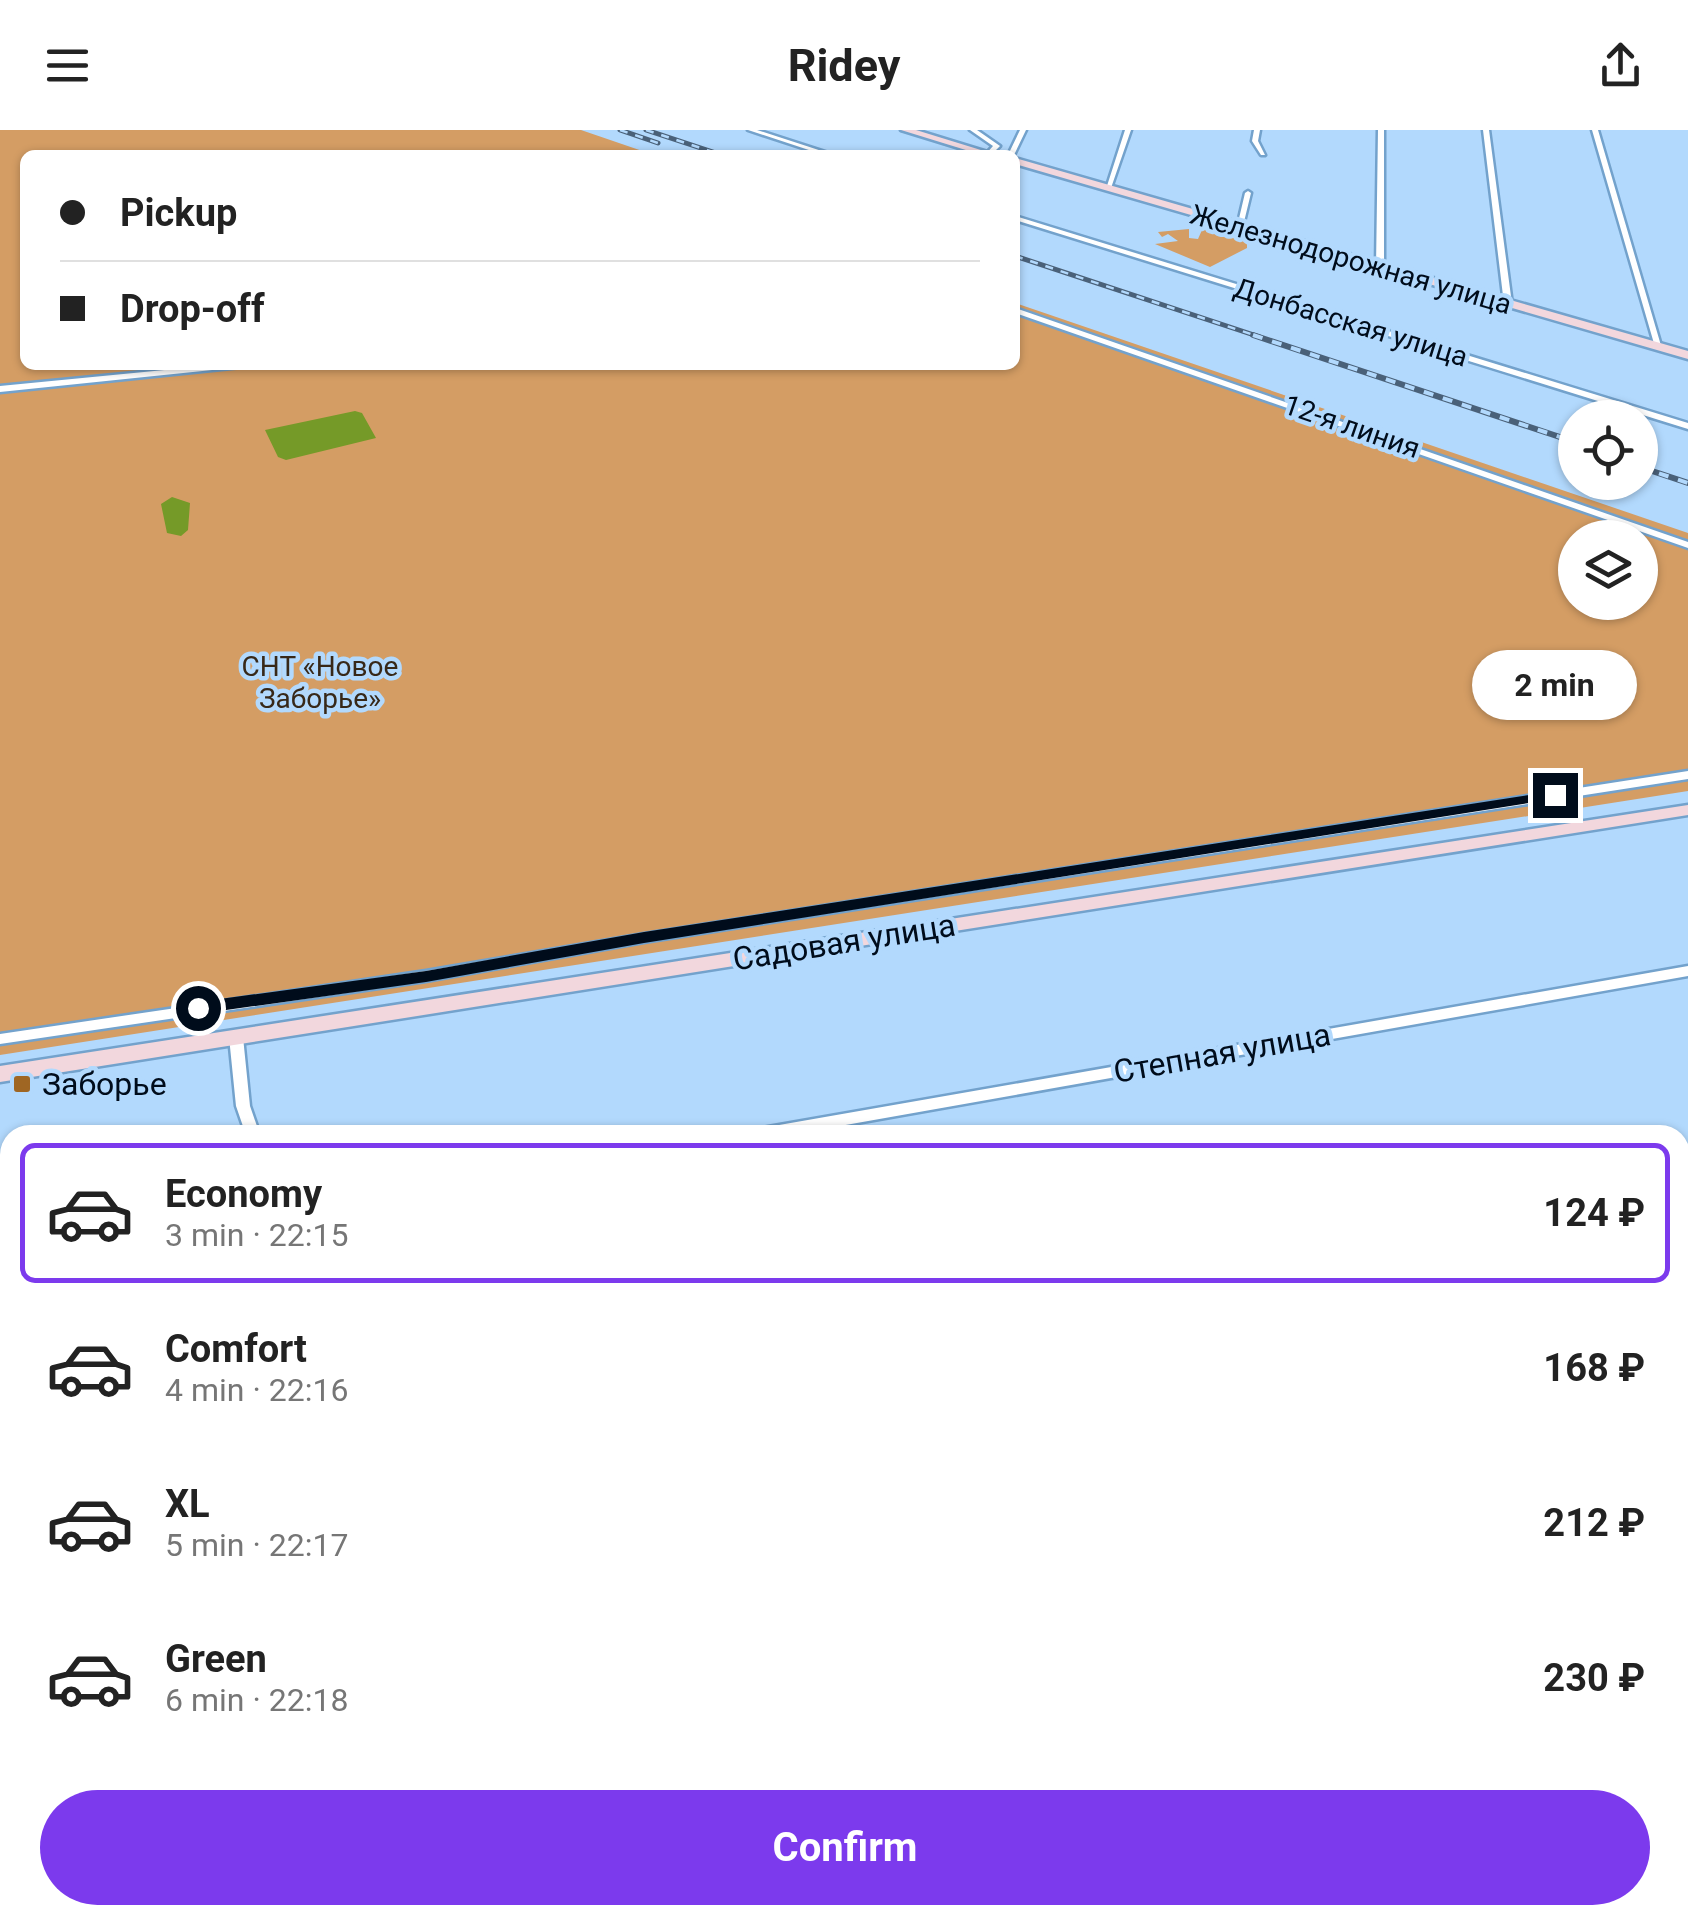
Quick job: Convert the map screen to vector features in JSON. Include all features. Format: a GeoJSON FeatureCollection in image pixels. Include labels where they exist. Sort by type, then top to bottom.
{"type":"FeatureCollection","features":[{"type":"Feature","properties":{"kind":"main road"},"geometry":{"type":"LineString","coordinates":[[906,130],[976,150]]}},
{"type":"Feature","properties":{"kind":"main road","name":"Железнодорожная улица"},"geometry":{"type":"LineString","coordinates":[[1020,157],[1108,188],[1688,355]]}},
{"type":"Feature","properties":{"kind":"main road","name":"Садовая улица"},"geometry":{"type":"LineString","coordinates":[[0,1074],[1688,810]]}},
{"type":"Feature","properties":{"kind":"street"},"geometry":{"type":"LineString","coordinates":[[751,130],[816,150]]}},
{"type":"Feature","properties":{"kind":"street"},"geometry":{"type":"LineString","coordinates":[[973,130],[991,150]]}},
{"type":"Feature","properties":{"kind":"street"},"geometry":{"type":"LineString","coordinates":[[1108,188],[1128,130]]}},
{"type":"Feature","properties":{"kind":"street"},"geometry":{"type":"LineString","coordinates":[[1256,130],[1255,141],[1263,154]]}},
{"type":"Feature","properties":{"kind":"street"},"geometry":{"type":"LineString","coordinates":[[1380,267],[1381,130]]}},
{"type":"Feature","properties":{"kind":"street"},"geometry":{"type":"LineString","coordinates":[[1486,130],[1508,304]]}},
{"type":"Feature","properties":{"kind":"street"},"geometry":{"type":"LineString","coordinates":[[1595,130],[1658,347]]}},
{"type":"Feature","properties":{"kind":"street"},"geometry":{"type":"LineString","coordinates":[[1239,226],[1248,193]]}},
{"type":"Feature","properties":{"kind":"street","name":"Донбасская улица"},"geometry":{"type":"LineString","coordinates":[[1020,220],[1688,426]]}},
{"type":"Feature","properties":{"kind":"street","name":"12-я линия"},"geometry":{"type":"LineString","coordinates":[[1020,312],[1688,545]]}},
{"type":"Feature","properties":{"kind":"street"},"geometry":{"type":"LineString","coordinates":[[0,389],[191,370]]}},
{"type":"Feature","properties":{"kind":"street"},"geometry":{"type":"LineString","coordinates":[[0,1039],[426,976],[644,938],[1688,775]]}},
{"type":"Feature","properties":{"kind":"street","name":"Степная улица"},"geometry":{"type":"LineString","coordinates":[[814,1125],[1688,971]]}},
{"type":"Feature","properties":{"kind":"street"},"geometry":{"type":"LineString","coordinates":[[236,1038],[243,1106],[249,1125]]}},
{"type":"Feature","properties":{"kind":"green space","name":"СНТ «Новое Заборье»"},"geometry":{"type":"Polygon","coordinates":[[[0,130],[581,130],[639,150],[20,150],[20,370],[1020,370],[1020,305],[1558,489],[1558,500],[1591,500],[1650,520],[1558,520],[1558,620],[1658,620],[1658,523],[1688,533],[1688,791],[0,1055],[0,130]]]}},
{"type":"Feature","properties":{"kind":"green space"},"geometry":{"type":"Polygon","coordinates":[[[1206,220],[1247,233],[1247,248],[1210,267],[1155,244],[1178,241],[1158,232],[1189,229],[1189,238],[1198,239],[1202,230],[1190,221],[1206,220]]]}},
{"type":"Feature","properties":{"kind":"shaded area"},"geometry":{"type":"Polygon","coordinates":[[[355,411],[362,413],[376,438],[286,460],[278,457],[265,430],[355,411]]]}},
{"type":"Feature","properties":{"kind":"shaded area"},"geometry":{"type":"Polygon","coordinates":[[[172,497],[190,503],[188,530],[181,536],[167,533],[161,504],[172,497]]]}},
{"type":"Feature","properties":{"kind":"railway"},"geometry":{"type":"LineString","coordinates":[[620,130],[658,143]]}},
{"type":"Feature","properties":{"kind":"railway"},"geometry":{"type":"LineString","coordinates":[[646,130],[707,150]]}},
{"type":"Feature","properties":{"kind":"railway"},"geometry":{"type":"LineString","coordinates":[[1020,258],[1260,337]]}},
{"type":"Feature","properties":{"kind":"railway"},"geometry":{"type":"LineString","coordinates":[[1253,335],[1558,436]]}},
{"type":"Feature","properties":{"kind":"railway"},"geometry":{"type":"LineString","coordinates":[[1658,473],[1688,483]]}},
{"type":"Feature","properties":{"kind":"place","name":"Заборье"},"geometry":{"type":"Point","coordinates":[22,1084]}},
{"type":"Feature","properties":{"kind":"route"},"geometry":{"type":"LineString","coordinates":[[198,1008],[426,976],[644,938],[1555,795]]}}]}
